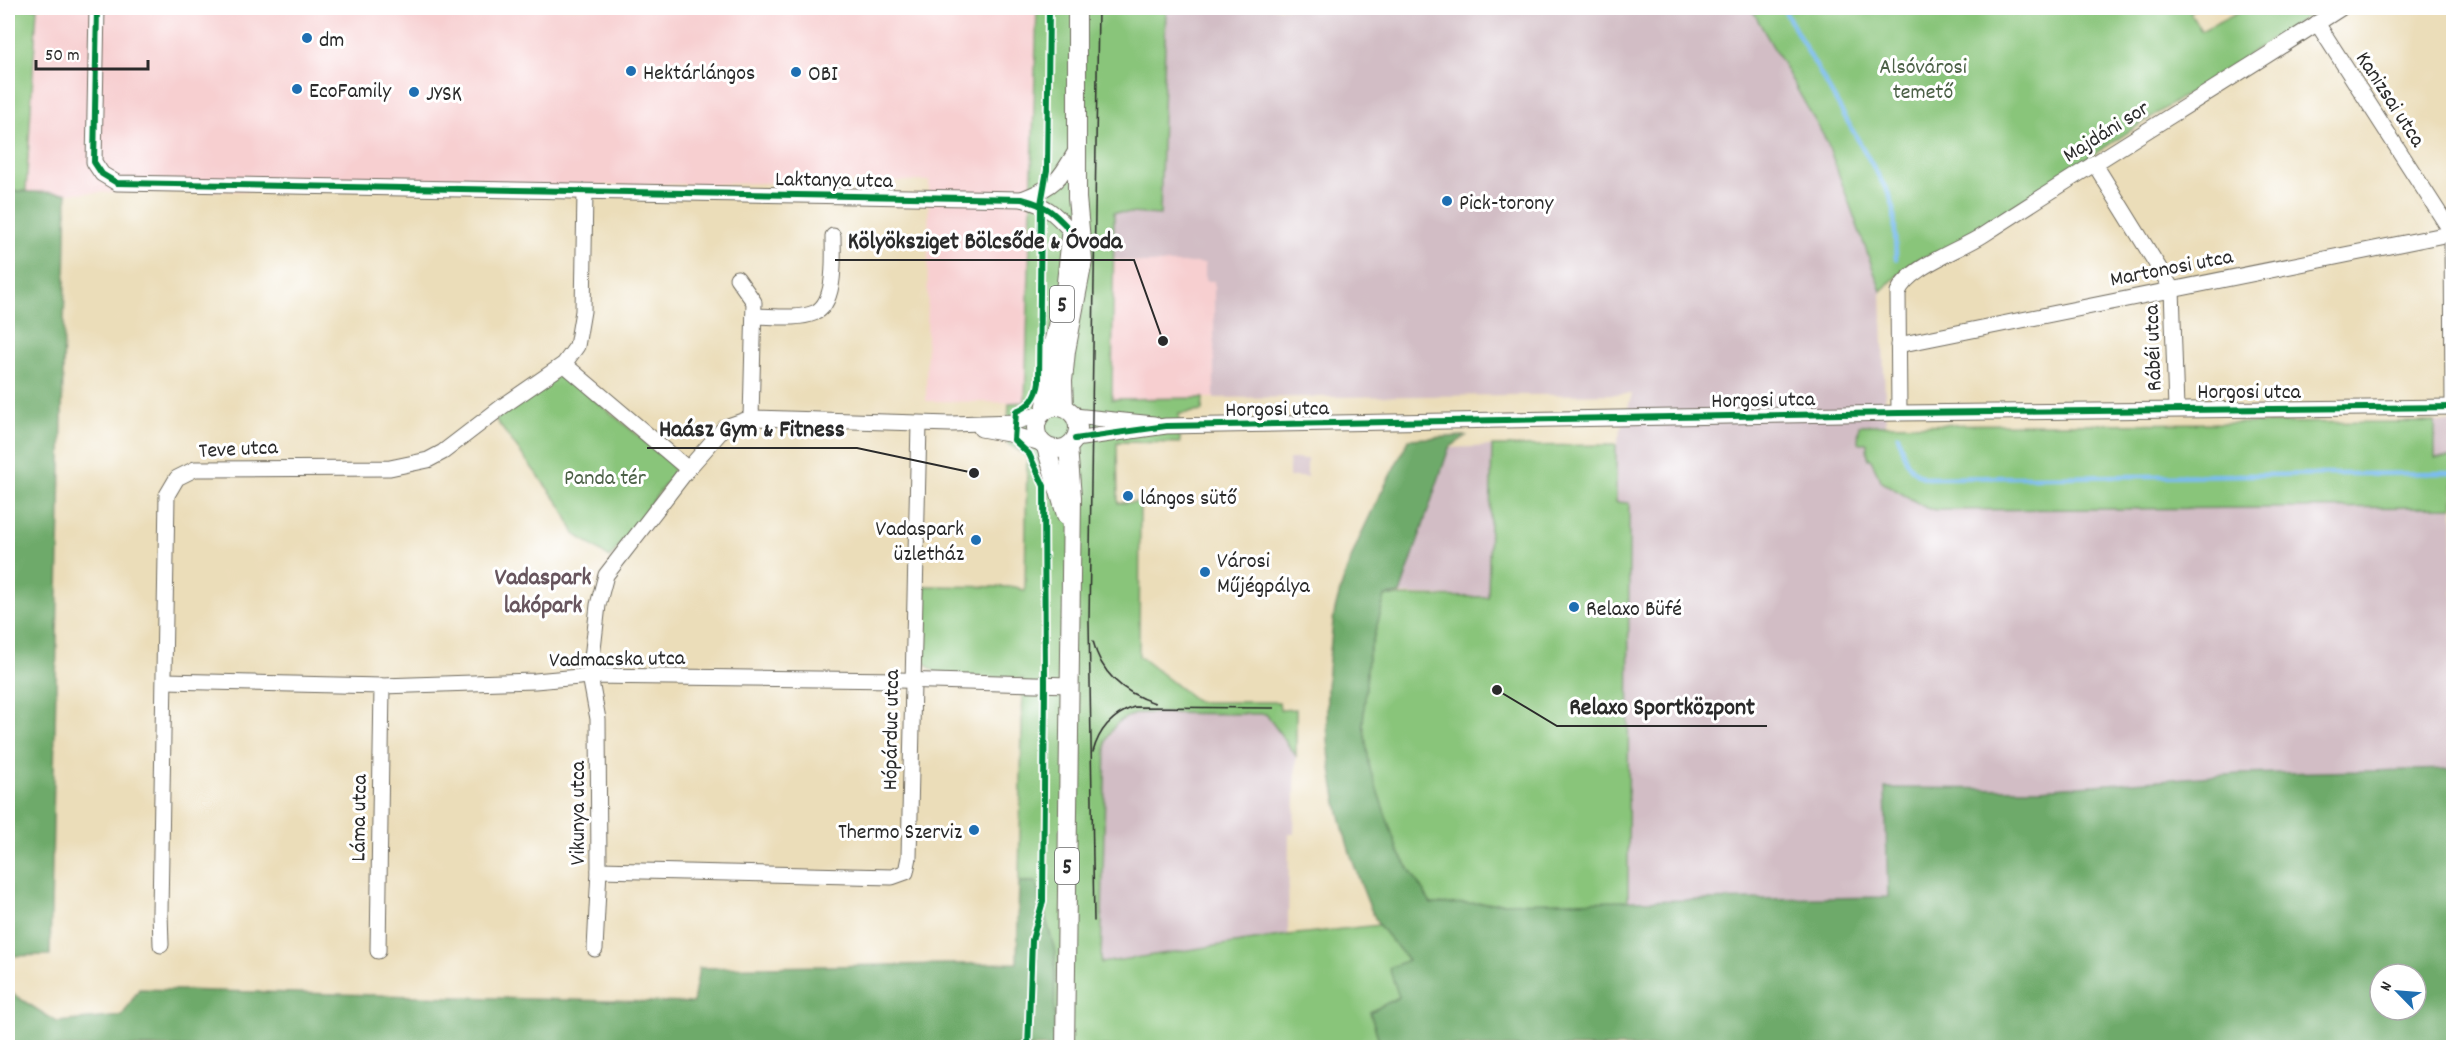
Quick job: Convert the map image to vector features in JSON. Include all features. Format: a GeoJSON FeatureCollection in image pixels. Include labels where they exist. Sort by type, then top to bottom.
{"type":"FeatureCollection","features":[{"type":"Feature","properties":{"kind":"main road","name":"5"},"geometry":{"type":"LineString","coordinates":[[1065,1047],[1071,443],[1077,422],[1069,412],[1063,381],[1066,351],[1083,261],[1077,198],[1077,8]]}},
{"type":"Feature","properties":{"kind":"main road","name":"5"},"geometry":{"type":"LineString","coordinates":[[1070,530],[1044,445],[1036,428],[1051,381],[1053,344],[1065,291],[1077,198]]}},
{"type":"Feature","properties":{"kind":"main road"},"geometry":{"type":"LineString","coordinates":[[1042,412],[1054,406],[1069,412]]}},
{"type":"Feature","properties":{"kind":"main road"},"geometry":{"type":"LineString","coordinates":[[1044,445],[1052,450],[1071,443]]}},
{"type":"Feature","properties":{"kind":"street","name":"Laktanya utca"},"geometry":{"type":"LineString","coordinates":[[97,8],[94,162],[102,174],[117,183],[1022,199],[1041,204],[1071,231]]}},
{"type":"Feature","properties":{"kind":"street","name":"Majdáni sor"},"geometry":{"type":"LineString","coordinates":[[1898,345],[1898,293],[1900,286],[1912,274],[1973,242],[2341,8]]}},
{"type":"Feature","properties":{"kind":"street","name":"Kanizsai utca"},"geometry":{"type":"LineString","coordinates":[[2317,23],[2453,232]]}},
{"type":"Feature","properties":{"kind":"street","name":"Laktanya utca"},"geometry":{"type":"LineString","coordinates":[[1022,199],[1056,183],[1077,149]]}},
{"type":"Feature","properties":{"kind":"street","name":"Rábéi utca"},"geometry":{"type":"LineString","coordinates":[[2094,163],[2172,289],[2176,409]]}},
{"type":"Feature","properties":{"kind":"street","name":"Teve utca"},"geometry":{"type":"LineString","coordinates":[[161,945],[166,495],[177,478],[195,469],[390,468],[428,460],[444,452],[530,386],[564,364],[577,346],[583,311],[585,192]]}},
{"type":"Feature","properties":{"kind":"street","name":"Martonosi utca"},"geometry":{"type":"LineString","coordinates":[[1898,345],[2453,232]]}},
{"type":"Feature","properties":{"kind":"street"},"geometry":{"type":"LineString","coordinates":[[2453,232],[2453,407]]}},
{"type":"Feature","properties":{"kind":"street"},"geometry":{"type":"LineString","coordinates":[[754,316],[806,315],[820,310],[825,304],[833,276],[833,236]]}},
{"type":"Feature","properties":{"kind":"street"},"geometry":{"type":"LineString","coordinates":[[737,278],[754,302],[751,418],[951,424],[1015,422],[1042,412]]}},
{"type":"Feature","properties":{"kind":"street"},"geometry":{"type":"LineString","coordinates":[[1898,345],[1899,413]]}},
{"type":"Feature","properties":{"kind":"street"},"geometry":{"type":"LineString","coordinates":[[564,364],[688,469]]}},
{"type":"Feature","properties":{"kind":"street","name":"Horgosi utca"},"geometry":{"type":"LineString","coordinates":[[1071,443],[1166,426],[1899,413],[2453,407]]}},
{"type":"Feature","properties":{"kind":"street","name":"Horgosi utca"},"geometry":{"type":"LineString","coordinates":[[1069,412],[1166,426]]}},
{"type":"Feature","properties":{"kind":"street","name":"Vikunya utca"},"geometry":{"type":"LineString","coordinates":[[595,949],[599,870],[598,719],[590,676],[598,605],[606,575],[688,469],[725,427],[751,418]]}},
{"type":"Feature","properties":{"kind":"street","name":"Hópárduc utca"},"geometry":{"type":"LineString","coordinates":[[599,870],[892,877],[906,873],[909,857],[919,424]]}},
{"type":"Feature","properties":{"kind":"street"},"geometry":{"type":"LineString","coordinates":[[951,424],[1014,435],[1044,445]]}},
{"type":"Feature","properties":{"kind":"street","name":"Vadmacska utca"},"geometry":{"type":"LineString","coordinates":[[165,681],[382,686],[535,681],[590,676],[1070,685]]}},
{"type":"Feature","properties":{"kind":"street","name":"Láma utca"},"geometry":{"type":"LineString","coordinates":[[378,951],[382,686]]}},
{"type":"Feature","properties":{"kind":"shaded area"},"geometry":{"type":"Polygon","coordinates":[[[37,8],[1037,8],[1025,403],[926,401],[929,181],[67,193],[26,191],[37,8]]]}},
{"type":"Feature","properties":{"kind":"shaded area"},"geometry":{"type":"Polygon","coordinates":[[[1166,8],[1751,8],[1827,142],[1881,291],[1886,424],[1859,425],[1858,443],[1867,442],[1870,458],[1882,482],[1937,510],[2453,507],[2453,769],[2239,774],[2041,789],[1885,789],[1889,897],[1628,902],[1629,503],[1616,503],[1616,446],[1632,394],[1214,398],[1214,281],[1205,281],[1205,263],[1144,263],[1113,259],[1114,212],[1160,215],[1166,8]]]}},
{"type":"Feature","properties":{"kind":"shaded area"},"geometry":{"type":"Polygon","coordinates":[[[1113,259],[1144,263],[1205,263],[1214,281],[1214,398],[1112,399],[1113,259]]]}},
{"type":"Feature","properties":{"kind":"shaded area"},"geometry":{"type":"Polygon","coordinates":[[[2435,422],[2453,422],[2453,458],[2435,458],[2435,422]]]}},
{"type":"Feature","properties":{"kind":"shaded area"},"geometry":{"type":"Polygon","coordinates":[[[1492,446],[1488,597],[1400,594],[1449,448],[1492,446]]]}},
{"type":"Feature","properties":{"kind":"shaded area"},"geometry":{"type":"Polygon","coordinates":[[[1289,459],[1307,459],[1307,477],[1289,477],[1289,459]]]}},
{"type":"Feature","properties":{"kind":"shaded area"},"geometry":{"type":"Polygon","coordinates":[[[1140,713],[1266,714],[1296,756],[1294,834],[1289,834],[1288,935],[1101,964],[1106,742],[1116,723],[1128,716],[1140,713]]]}},
{"type":"Feature","properties":{"kind":"green space"},"geometry":{"type":"Polygon","coordinates":[[[8,8],[37,8],[26,191],[8,191],[8,8]]]}},
{"type":"Feature","properties":{"kind":"green space"},"geometry":{"type":"Polygon","coordinates":[[[1037,8],[1166,8],[1160,215],[1114,212],[1112,399],[1203,398],[1202,411],[1179,414],[1180,443],[1117,442],[1118,503],[1140,502],[1139,656],[1198,702],[1279,702],[1280,710],[1296,709],[1296,756],[1266,714],[1140,713],[1123,719],[1115,726],[1106,742],[1101,963],[1288,935],[1379,925],[1408,960],[1400,997],[1370,1012],[1381,1047],[1054,1047],[1055,952],[1036,882],[1019,882],[1023,679],[940,676],[922,658],[925,586],[1016,587],[1025,591],[1027,456],[1007,443],[1009,403],[1025,402],[1037,8]]]}},
{"type":"Feature","properties":{"kind":"green space","name":"Alsóvárosi temető"},"geometry":{"type":"Polygon","coordinates":[[[1751,8],[2196,8],[2190,12],[2201,31],[2246,8],[2297,8],[2308,16],[1949,248],[1912,262],[1881,291],[1827,142],[1751,8]]]}},
{"type":"Feature","properties":{"kind":"green space"},"geometry":{"type":"Polygon","coordinates":[[[8,191],[67,193],[50,955],[8,956],[8,191]]]}},
{"type":"Feature","properties":{"kind":"green space","name":"Panda tér"},"geometry":{"type":"Polygon","coordinates":[[[559,375],[569,379],[666,458],[673,467],[673,474],[610,558],[575,534],[561,506],[495,419],[559,375]]]}},
{"type":"Feature","properties":{"kind":"green space"},"geometry":{"type":"Polygon","coordinates":[[[2435,422],[2435,458],[2453,458],[2453,507],[1937,510],[1926,508],[1882,482],[1870,458],[1868,459],[1867,443],[1858,443],[1859,425],[2435,422]]]}},
{"type":"Feature","properties":{"kind":"green space"},"geometry":{"type":"Polygon","coordinates":[[[1466,436],[1449,448],[1400,594],[1385,596],[1368,658],[1363,723],[1370,769],[1398,851],[1431,904],[1888,897],[1885,788],[2040,789],[2239,774],[2453,769],[2453,1047],[1381,1047],[1370,1012],[1399,997],[1389,968],[1408,960],[1376,920],[1349,850],[1330,762],[1327,703],[1334,615],[1342,584],[1368,520],[1409,439],[1466,436]]]}},
{"type":"Feature","properties":{"kind":"green space"},"geometry":{"type":"Polygon","coordinates":[[[1616,445],[1616,502],[1629,503],[1628,902],[1431,904],[1398,851],[1370,770],[1363,723],[1368,658],[1385,596],[1488,597],[1492,446],[1616,445]]]}},
{"type":"Feature","properties":{"kind":"green space"},"geometry":{"type":"Polygon","coordinates":[[[1019,882],[1036,882],[1055,952],[1054,1047],[8,1047],[8,991],[57,1022],[122,1016],[139,989],[693,1003],[699,968],[1017,963],[1019,882]]]}},
{"type":"Feature","properties":{"kind":"waterway"},"geometry":{"type":"LineString","coordinates":[[1783,8],[1890,196],[1894,209],[1896,259]]}},
{"type":"Feature","properties":{"kind":"waterway"},"geometry":{"type":"LineString","coordinates":[[1898,435],[1911,468],[1921,476],[1928,478],[2454,473]]}},
{"type":"Feature","properties":{"kind":"tram line"},"geometry":{"type":"LineString","coordinates":[[1094,921],[1089,621],[1098,8]]}},
{"type":"Feature","properties":{"kind":"tram line"},"geometry":{"type":"LineString","coordinates":[[1093,641],[1102,663],[1115,681],[1133,694],[1155,703]]}},
{"type":"Feature","properties":{"kind":"tram line"},"geometry":{"type":"LineString","coordinates":[[1093,752],[1099,736],[1108,724],[1119,714],[1134,707],[1274,708]]}},
{"type":"Feature","properties":{"kind":"cycle path"},"geometry":{"type":"LineString","coordinates":[[97,8],[94,162],[102,174],[117,183],[1022,199],[1050,210],[1071,231]]}},
{"type":"Feature","properties":{"kind":"cycle path"},"geometry":{"type":"LineString","coordinates":[[1028,1048],[1032,940],[1043,901],[1044,486],[1029,454],[1014,440],[1016,411],[1032,400],[1039,382],[1041,204],[1047,170],[1049,8]]}},
{"type":"Feature","properties":{"kind":"cycle path"},"geometry":{"type":"LineString","coordinates":[[1075,439],[1166,426],[1899,413],[2454,407]]}},
{"type":"Feature","properties":{"kind":"place","name":"dm"},"geometry":{"type":"Point","coordinates":[307,38]}},
{"type":"Feature","properties":{"kind":"place","name":"Hektárlángos"},"geometry":{"type":"Point","coordinates":[631,71]}},
{"type":"Feature","properties":{"kind":"place","name":"OBI"},"geometry":{"type":"Point","coordinates":[796,72]}},
{"type":"Feature","properties":{"kind":"place","name":"EcoFamily"},"geometry":{"type":"Point","coordinates":[297,89]}},
{"type":"Feature","properties":{"kind":"place","name":"JYSK"},"geometry":{"type":"Point","coordinates":[414,92]}},
{"type":"Feature","properties":{"kind":"place","name":"Pick-torony"},"geometry":{"type":"Point","coordinates":[1447,201]}},
{"type":"Feature","properties":{"kind":"place","name":"Kölyöksziget Bölcsőde & Óvoda"},"geometry":{"type":"Point","coordinates":[1163,341]}},
{"type":"Feature","properties":{"kind":"place","name":"Haász Gym & Fitness"},"geometry":{"type":"Point","coordinates":[974,473]}},
{"type":"Feature","properties":{"kind":"place","name":"lángos sütő"},"geometry":{"type":"Point","coordinates":[1128,496]}},
{"type":"Feature","properties":{"kind":"place","name":"Vadaspark üzletház"},"geometry":{"type":"Point","coordinates":[976,540]}},
{"type":"Feature","properties":{"kind":"place","name":"Városi Műjégpálya"},"geometry":{"type":"Point","coordinates":[1205,572]}},
{"type":"Feature","properties":{"kind":"place","name":"Relaxo Büfé"},"geometry":{"type":"Point","coordinates":[1574,607]}},
{"type":"Feature","properties":{"kind":"place","name":"Relaxo Sportközpont"},"geometry":{"type":"Point","coordinates":[1497,690]}},
{"type":"Feature","properties":{"kind":"place","name":"Thermo Szerviz"},"geometry":{"type":"Point","coordinates":[974,830]}},
{"type":"Feature","properties":{"kind":"district","name":"Vadaspark lakópark"},"geometry":{"type":"Point","coordinates":[543,590]}}]}
